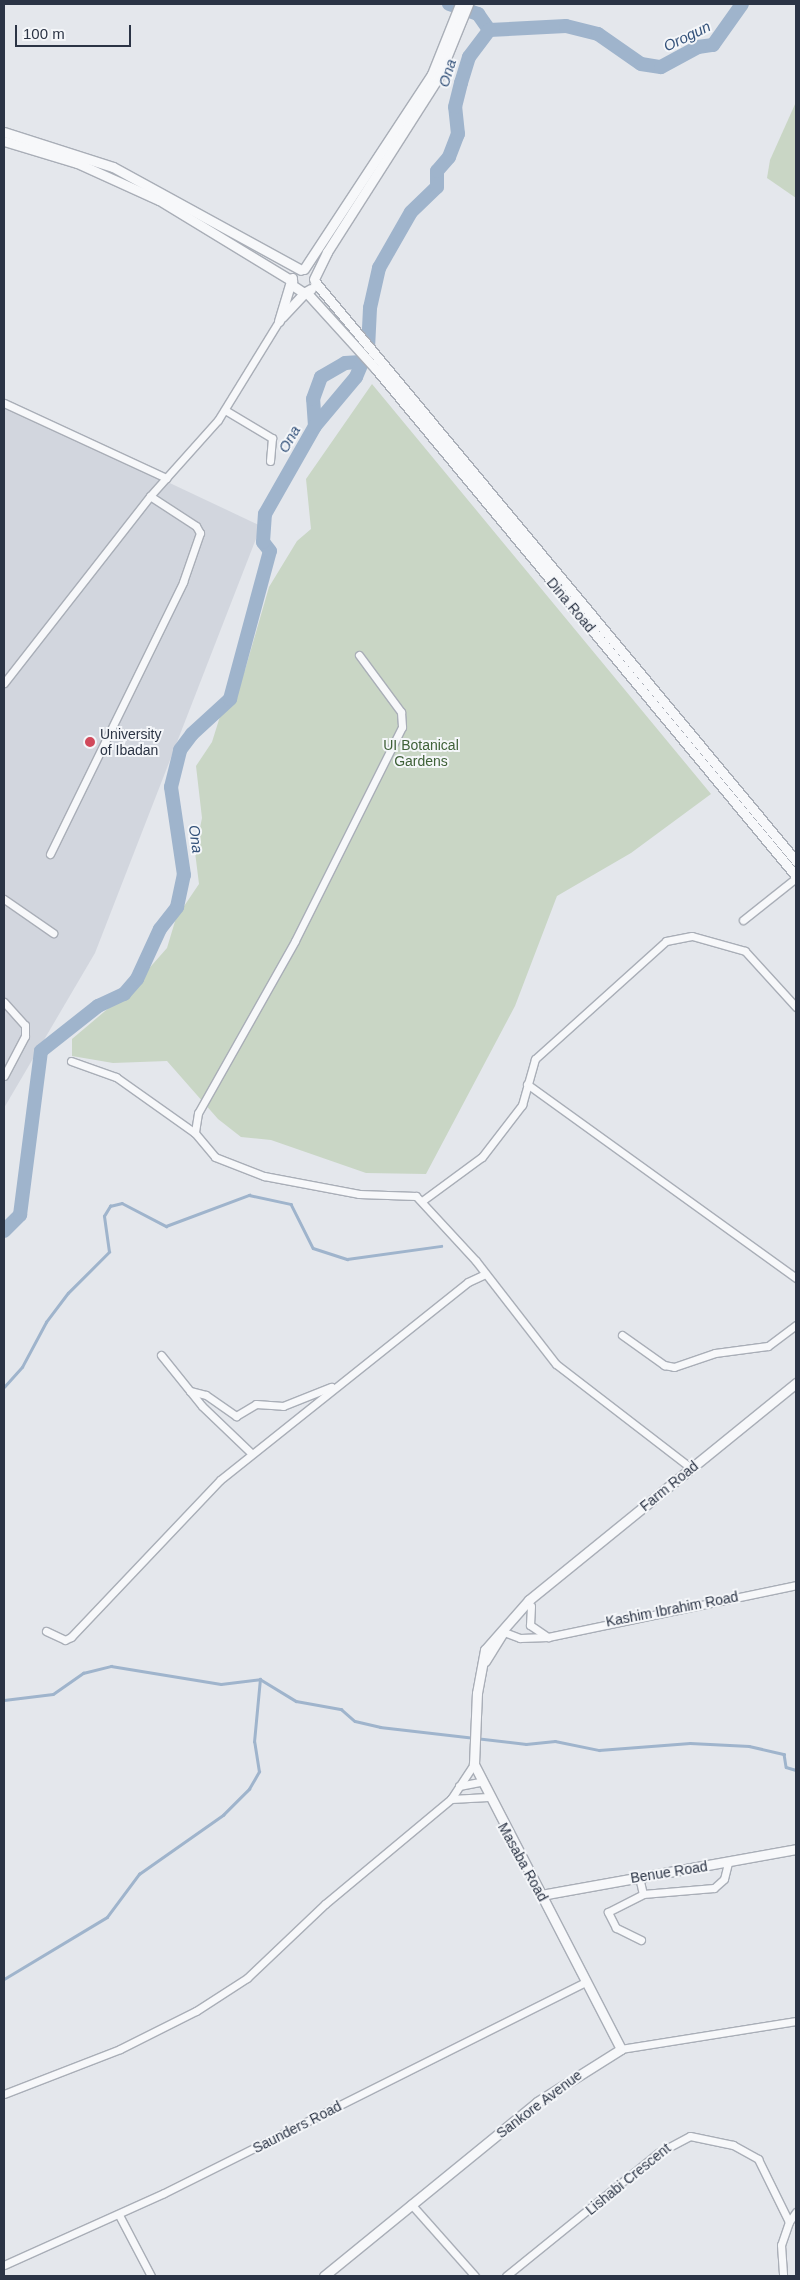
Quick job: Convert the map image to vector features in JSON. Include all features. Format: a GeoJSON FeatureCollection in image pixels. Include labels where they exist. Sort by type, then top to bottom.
{"type":"FeatureCollection","features":[{"type":"Feature","properties":{"kind":"street"},"geometry":{"type":"LineString","coordinates":[[4,683],[150,496],[224,410],[279,321],[315,280],[327,252],[438,78],[455,29],[460,4]]}},
{"type":"Feature","properties":{"kind":"street"},"geometry":{"type":"LineString","coordinates":[[279,321],[292,283],[432,74],[468,4]]}},
{"type":"Feature","properties":{"kind":"street"},"geometry":{"type":"LineString","coordinates":[[4,132],[113,167],[302,270],[315,280],[348,332]]}},
{"type":"Feature","properties":{"kind":"street"},"geometry":{"type":"LineString","coordinates":[[4,141],[77,163],[159,200],[292,283],[348,332]]}},
{"type":"Feature","properties":{"kind":"street","name":"Dina Road"},"geometry":{"type":"LineString","coordinates":[[348,332],[796,861]]}},
{"type":"Feature","properties":{"kind":"street","name":"Dina Road"},"geometry":{"type":"LineString","coordinates":[[378,367],[796,877]]}},
{"type":"Feature","properties":{"kind":"street"},"geometry":{"type":"LineString","coordinates":[[4,402],[166,478]]}},
{"type":"Feature","properties":{"kind":"street"},"geometry":{"type":"LineString","coordinates":[[224,410],[272,438],[270,461]]}},
{"type":"Feature","properties":{"kind":"street"},"geometry":{"type":"LineString","coordinates":[[50,854],[183,582],[200,534],[196,526],[150,496]]}},
{"type":"Feature","properties":{"kind":"street"},"geometry":{"type":"LineString","coordinates":[[195,1133],[198,1113],[295,941],[402,727],[401,712],[358,654]]}},
{"type":"Feature","properties":{"kind":"street"},"geometry":{"type":"LineString","coordinates":[[743,920],[796,877]]}},
{"type":"Feature","properties":{"kind":"street"},"geometry":{"type":"LineString","coordinates":[[4,899],[53,933]]}},
{"type":"Feature","properties":{"kind":"street"},"geometry":{"type":"LineString","coordinates":[[422,1201],[482,1157],[522,1105],[535,1059],[666,941],[692,936],[745,951],[796,1007]]}},
{"type":"Feature","properties":{"kind":"street"},"geometry":{"type":"LineString","coordinates":[[4,1002],[25,1025],[25,1036],[4,1076]]}},
{"type":"Feature","properties":{"kind":"street"},"geometry":{"type":"LineString","coordinates":[[71,1061],[116,1077],[195,1133],[215,1157],[264,1176],[376,1196],[406,1192],[422,1201],[486,1274],[556,1364],[691,1468]]}},
{"type":"Feature","properties":{"kind":"street"},"geometry":{"type":"LineString","coordinates":[[527,1084],[796,1278]]}},
{"type":"Feature","properties":{"kind":"street"},"geometry":{"type":"LineString","coordinates":[[46,1631],[65,1640],[71,1637],[220,1480],[468,1282],[486,1274]]}},
{"type":"Feature","properties":{"kind":"street"},"geometry":{"type":"LineString","coordinates":[[622,1335],[664,1365],[674,1367],[715,1353],[768,1346],[796,1324]]}},
{"type":"Feature","properties":{"kind":"street"},"geometry":{"type":"LineString","coordinates":[[161,1355],[190,1390],[252,1453]]}},
{"type":"Feature","properties":{"kind":"street","name":"Farm Road"},"geometry":{"type":"LineString","coordinates":[[483,1664],[494,1635],[691,1468],[796,1383]]}},
{"type":"Feature","properties":{"kind":"street"},"geometry":{"type":"LineString","coordinates":[[190,1390],[206,1395],[236,1416],[256,1404],[283,1406],[337,1385]]}},
{"type":"Feature","properties":{"kind":"street","name":"Kashim Ibrahim Road"},"geometry":{"type":"LineString","coordinates":[[504,1632],[520,1638],[548,1637],[796,1585]]}},
{"type":"Feature","properties":{"kind":"street","name":"Farm Road"},"geometry":{"type":"LineString","coordinates":[[483,1664],[504,1632],[544,1591]]}},
{"type":"Feature","properties":{"kind":"street"},"geometry":{"type":"LineString","coordinates":[[531,1606],[530,1625],[548,1637]]}},
{"type":"Feature","properties":{"kind":"street","name":"Masaba Road"},"geometry":{"type":"LineString","coordinates":[[483,1664],[474,1764],[480,1782],[621,2049]]}},
{"type":"Feature","properties":{"kind":"street"},"geometry":{"type":"LineString","coordinates":[[4,2094],[120,2049],[196,2011],[247,1978],[332,1898],[451,1799],[474,1764]]}},
{"type":"Feature","properties":{"kind":"street"},"geometry":{"type":"LineString","coordinates":[[459,1786],[480,1782]]}},
{"type":"Feature","properties":{"kind":"street"},"geometry":{"type":"LineString","coordinates":[[451,1799],[488,1797]]}},
{"type":"Feature","properties":{"kind":"street","name":"Benue Road"},"geometry":{"type":"LineString","coordinates":[[541,1895],[728,1863],[796,1849]]}},
{"type":"Feature","properties":{"kind":"street"},"geometry":{"type":"LineString","coordinates":[[641,1940],[616,1928],[608,1912],[643,1894],[714,1888],[724,1879],[728,1863]]}},
{"type":"Feature","properties":{"kind":"street"},"geometry":{"type":"LineString","coordinates":[[638,1877],[643,1894]]}},
{"type":"Feature","properties":{"kind":"street","name":"Saunders Road"},"geometry":{"type":"LineString","coordinates":[[4,2265],[119,2215],[586,1982]]}},
{"type":"Feature","properties":{"kind":"street","name":"Sankore Avenue"},"geometry":{"type":"LineString","coordinates":[[324,2276],[537,2102],[621,2049],[796,2021]]}},
{"type":"Feature","properties":{"kind":"street","name":"Lishabi Crescent"},"geometry":{"type":"LineString","coordinates":[[506,2276],[658,2153],[690,2136],[733,2144],[758,2159],[789,2222]]}},
{"type":"Feature","properties":{"kind":"street"},"geometry":{"type":"LineString","coordinates":[[411,2204],[475,2276]]}},
{"type":"Feature","properties":{"kind":"street"},"geometry":{"type":"LineString","coordinates":[[783,2276],[781,2246],[789,2222],[796,2212]]}},
{"type":"Feature","properties":{"kind":"street"},"geometry":{"type":"LineString","coordinates":[[119,2215],[151,2276]]}},
{"type":"Feature","properties":{"kind":"shaded area","name":"University of Ibadan"},"geometry":{"type":"Polygon","coordinates":[[[4,405],[261,526],[95,953],[4,1108],[4,405]]]}},
{"type":"Feature","properties":{"kind":"green space"},"geometry":{"type":"Polygon","coordinates":[[[796,102],[796,198],[767,178],[770,160],[796,102]]]}},
{"type":"Feature","properties":{"kind":"green space","name":"UI Botanical Gardens"},"geometry":{"type":"Polygon","coordinates":[[[372,384],[711,794],[631,853],[557,896],[515,1006],[426,1174],[366,1173],[271,1140],[241,1137],[218,1119],[167,1061],[113,1063],[72,1056],[72,1039],[130,990],[167,948],[176,918],[199,884],[195,852],[202,818],[196,766],[212,742],[222,710],[245,670],[269,587],[297,541],[311,529],[306,479],[372,384]]]}},
{"type":"Feature","properties":{"kind":"waterway","name":"Ona"},"geometry":{"type":"LineString","coordinates":[[449,4],[478,14],[489,30]]}},
{"type":"Feature","properties":{"kind":"waterway","name":"Orogun"},"geometry":{"type":"LineString","coordinates":[[489,30],[566,26],[598,34],[641,64],[661,67],[698,47],[713,45],[742,4]]}},
{"type":"Feature","properties":{"kind":"waterway","name":"Ona"},"geometry":{"type":"LineString","coordinates":[[4,1231],[20,1215],[41,1051],[98,1006],[124,994],[137,979],[160,929],[177,907],[184,875],[171,787],[180,750],[192,734],[230,699],[270,551],[263,542],[265,514],[315,426],[356,377],[368,349],[370,308],[379,268],[411,212],[437,187],[437,171],[449,157],[458,134],[455,107],[469,57],[489,30]]}},
{"type":"Feature","properties":{"kind":"waterway","name":"Ona"},"geometry":{"type":"LineString","coordinates":[[315,426],[313,399],[321,377],[345,363],[361,362]]}},
{"type":"Feature","properties":{"kind":"waterway"},"geometry":{"type":"LineString","coordinates":[[4,1387],[22,1367],[46,1322],[68,1293],[109,1252],[104,1216],[110,1206],[122,1203],[166,1226],[249,1195],[291,1204],[313,1248],[347,1259],[441,1246]]}},
{"type":"Feature","properties":{"kind":"waterway"},"geometry":{"type":"LineString","coordinates":[[4,1700],[53,1694],[83,1673],[111,1666],[221,1684],[260,1679],[296,1701],[341,1709],[355,1721],[380,1727],[526,1744],[555,1741],[599,1750],[690,1743],[749,1746],[784,1754],[786,1767],[796,1770]]}},
{"type":"Feature","properties":{"kind":"waterway"},"geometry":{"type":"LineString","coordinates":[[4,1979],[107,1917],[139,1874],[223,1815],[249,1789],[259,1772],[254,1742],[260,1679]]}},
{"type":"Feature","properties":{"kind":"place","name":"University of Ibadan"},"geometry":{"type":"Point","coordinates":[90,742]}}]}
